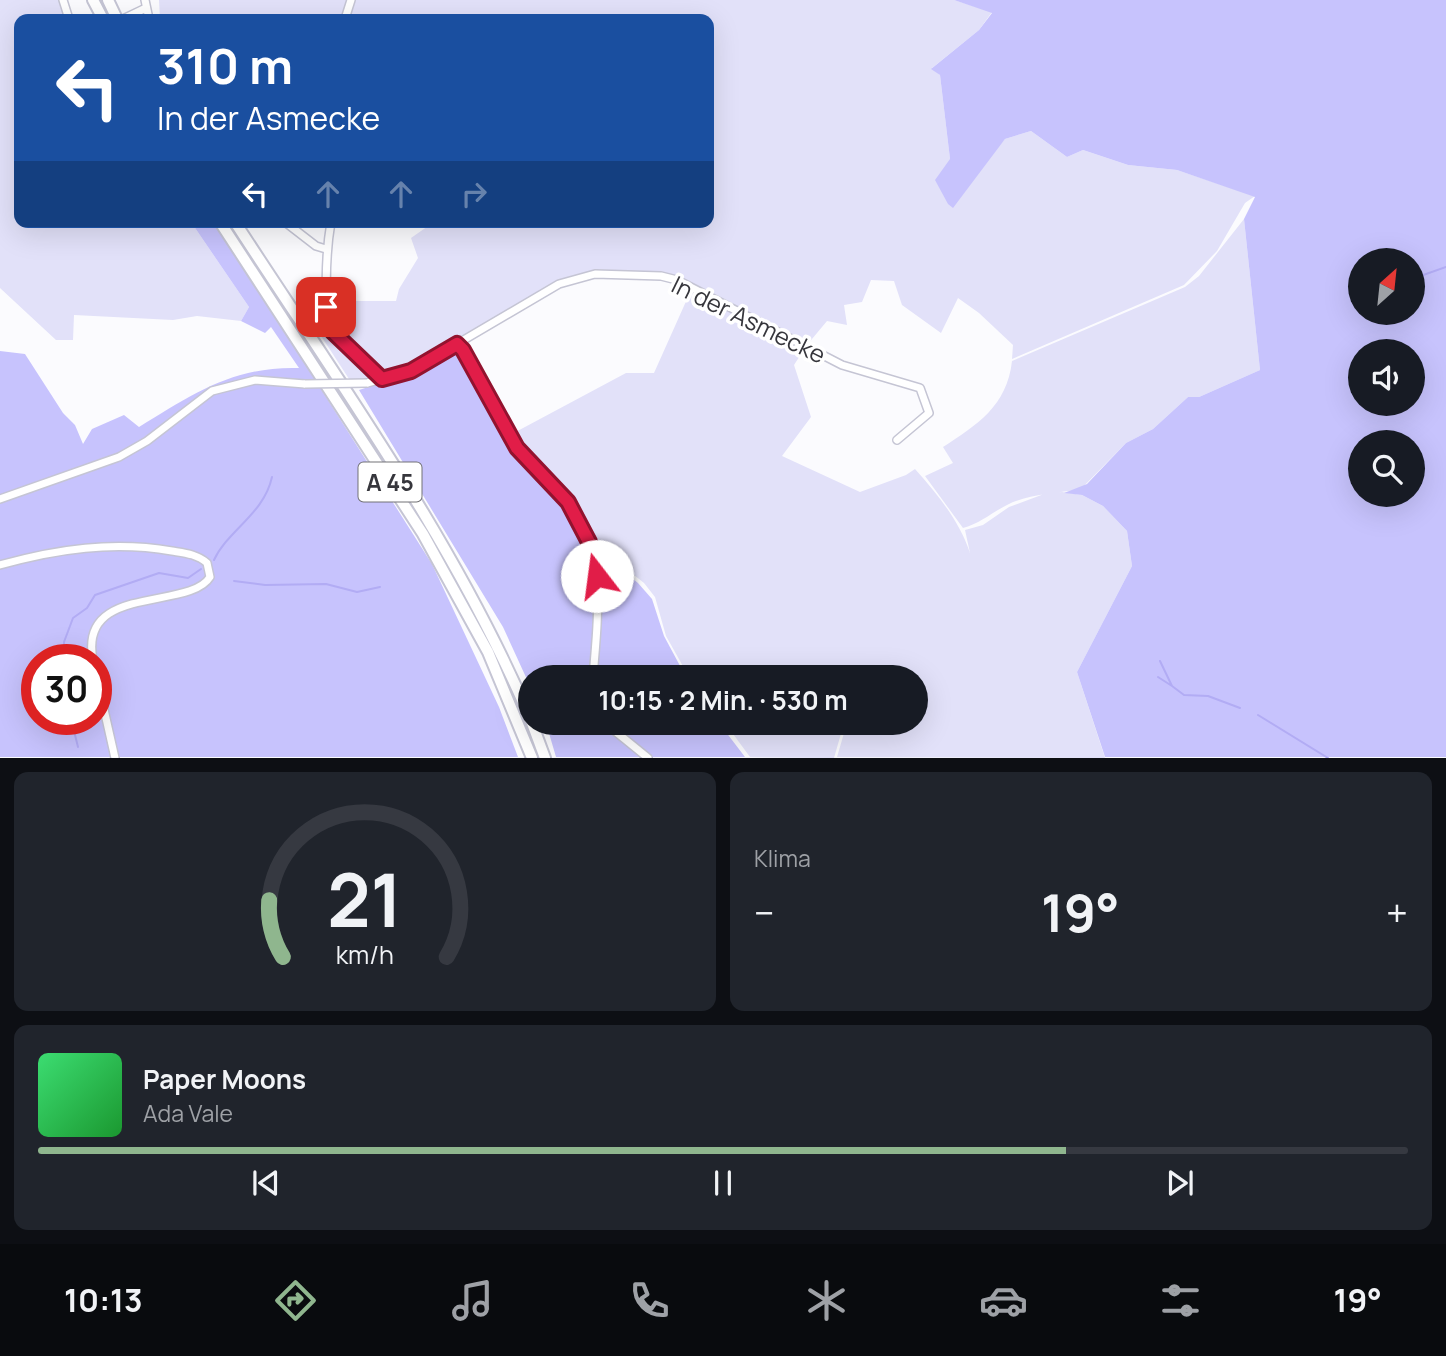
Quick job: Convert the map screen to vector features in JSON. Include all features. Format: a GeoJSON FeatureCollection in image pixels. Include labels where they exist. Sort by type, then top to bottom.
{"type":"FeatureCollection","features":[{"type":"Feature","properties":{"kind":"highway","name":"A 45"},"geometry":{"type":"LineString","coordinates":[[224,228],[423,534],[488,652],[532,758]]}},
{"type":"Feature","properties":{"kind":"highway","name":"A 45"},"geometry":{"type":"LineString","coordinates":[[239,228],[367,421],[450,555],[518,689]]}},
{"type":"Feature","properties":{"kind":"highway","name":"A 45"},"geometry":{"type":"LineString","coordinates":[[537,735],[545,758]]}},
{"type":"Feature","properties":{"kind":"street"},"geometry":{"type":"LineString","coordinates":[[293,228],[316,246],[326,249]]}},
{"type":"Feature","properties":{"kind":"street"},"geometry":{"type":"LineString","coordinates":[[330,228],[326,249],[330,326],[337,338],[382,379]]}},
{"type":"Feature","properties":{"kind":"street","name":"In der Asmecke"},"geometry":{"type":"LineString","coordinates":[[0,499],[119,457],[147,441],[212,391],[255,380],[336,386],[367,383],[411,371],[559,284],[595,274],[661,276],[694,286],[842,365],[920,388],[929,414],[897,440]]}},
{"type":"Feature","properties":{"kind":"street"},"geometry":{"type":"LineString","coordinates":[[457,344],[472,363],[509,436],[568,502],[589,542],[600,601],[594,665]]}},
{"type":"Feature","properties":{"kind":"street"},"geometry":{"type":"LineString","coordinates":[[0,565],[31,556],[102,545],[145,547],[187,554],[204,561],[210,573],[201,586],[131,604],[103,620],[93,634],[93,644]]}},
{"type":"Feature","properties":{"kind":"street"},"geometry":{"type":"LineString","coordinates":[[110,735],[115,758]]}},
{"type":"Feature","properties":{"kind":"street"},"geometry":{"type":"LineString","coordinates":[[620,735],[648,758]]}},
{"type":"Feature","properties":{"kind":"shaded area"},"geometry":{"type":"Polygon","coordinates":[[[0,0],[61,0],[65,14],[14,14],[14,228],[195,228],[249,307],[241,321],[197,316],[173,320],[74,315],[73,340],[56,340],[0,288],[0,0]]]}},
{"type":"Feature","properties":{"kind":"shaded area"},"geometry":{"type":"Polygon","coordinates":[[[159,0],[349,0],[345,14],[160,14],[159,0]]]}},
{"type":"Feature","properties":{"kind":"shaded area"},"geometry":{"type":"Polygon","coordinates":[[[353,0],[954,0],[992,12],[979,30],[932,68],[940,75],[950,159],[995,150],[1005,139],[1031,131],[1067,157],[1083,150],[1128,165],[1177,170],[1255,196],[1245,203],[1217,251],[1184,285],[1012,359],[1013,345],[979,313],[958,298],[941,333],[902,305],[894,281],[871,280],[862,302],[844,305],[847,325],[827,321],[807,345],[730,302],[677,278],[596,271],[558,283],[410,369],[390,376],[353,344],[341,326],[336,301],[396,301],[399,289],[418,258],[411,238],[425,228],[714,228],[714,14],[350,14],[353,0]]]}},
{"type":"Feature","properties":{"kind":"shaded area"},"geometry":{"type":"Polygon","coordinates":[[[954,0],[1446,0],[1446,757],[1105,757],[1077,672],[1132,566],[1127,531],[1103,506],[1082,495],[1064,493],[1087,484],[1126,443],[1153,429],[1188,397],[1199,397],[1260,370],[1244,219],[1255,197],[1177,170],[1128,165],[1083,150],[1067,157],[1031,131],[1005,139],[953,208],[935,180],[950,159],[940,75],[931,69],[979,30],[992,13],[954,0]]]}},
{"type":"Feature","properties":{"kind":"shaded area"},"geometry":{"type":"Polygon","coordinates":[[[1244,219],[1260,370],[1199,397],[1188,397],[1153,429],[1126,443],[1081,489],[1016,501],[963,528],[925,476],[953,463],[943,447],[978,422],[997,402],[1009,377],[1012,361],[1185,287],[1199,276],[1244,219]]]}},
{"type":"Feature","properties":{"kind":"shaded area"},"geometry":{"type":"Polygon","coordinates":[[[195,228],[219,228],[432,564],[499,707],[518,757],[0,757],[0,351],[25,354],[63,413],[75,425],[83,444],[92,429],[124,415],[139,427],[215,384],[254,372],[299,368],[271,327],[265,333],[241,321],[249,307],[195,228]]]}},
{"type":"Feature","properties":{"kind":"shaded area"},"geometry":{"type":"Polygon","coordinates":[[[692,288],[805,348],[794,365],[811,417],[782,456],[860,492],[915,469],[954,519],[970,553],[965,530],[983,525],[1009,507],[1044,494],[1062,492],[1082,495],[1103,506],[1127,531],[1132,566],[1077,672],[1105,758],[837,757],[843,735],[928,735],[928,665],[682,665],[666,636],[655,597],[644,583],[590,540],[510,435],[626,373],[654,373],[692,288]]]}},
{"type":"Feature","properties":{"kind":"shaded area"},"geometry":{"type":"Polygon","coordinates":[[[323,300],[327,324],[337,345],[372,378],[351,382],[299,302],[323,300]]]}},
{"type":"Feature","properties":{"kind":"shaded area"},"geometry":{"type":"Polygon","coordinates":[[[455,348],[471,364],[508,437],[567,503],[587,543],[638,583],[652,599],[664,636],[680,665],[520,665],[503,627],[359,390],[412,373],[455,348]]]}},
{"type":"Feature","properties":{"kind":"shaded area"},"geometry":{"type":"Polygon","coordinates":[[[550,735],[728,735],[745,757],[556,757],[550,735]]]}},
{"type":"Feature","properties":{"kind":"shaded area"},"geometry":{"type":"Polygon","coordinates":[[[734,735],[841,735],[834,758],[750,757],[734,735]]]}},
{"type":"Feature","properties":{"kind":"waterway"},"geometry":{"type":"LineString","coordinates":[[1425,274],[1446,267]]}},
{"type":"Feature","properties":{"kind":"waterway"},"geometry":{"type":"LineString","coordinates":[[214,560],[220,549],[262,501],[272,477]]}},
{"type":"Feature","properties":{"kind":"waterway"},"geometry":{"type":"LineString","coordinates":[[64,644],[73,618],[87,608],[95,595],[159,573],[188,578],[201,569]]}},
{"type":"Feature","properties":{"kind":"waterway"},"geometry":{"type":"LineString","coordinates":[[234,581],[265,585],[326,584],[357,592],[380,587]]}},
{"type":"Feature","properties":{"kind":"waterway"},"geometry":{"type":"LineString","coordinates":[[1160,661],[1172,686],[1184,695],[1208,696],[1240,708]]}},
{"type":"Feature","properties":{"kind":"waterway"},"geometry":{"type":"LineString","coordinates":[[1158,677],[1172,686]]}},
{"type":"Feature","properties":{"kind":"waterway"},"geometry":{"type":"LineString","coordinates":[[1258,715],[1328,758]]}},
{"type":"Feature","properties":{"kind":"waterway"},"geometry":{"type":"LineString","coordinates":[[75,735],[78,747]]}},
{"type":"Feature","properties":{"kind":"route"},"geometry":{"type":"LineString","coordinates":[[326,307],[333,332],[382,379],[411,371],[457,344],[472,363],[517,448],[556,488],[576,515],[589,542],[597,576]]}}]}
